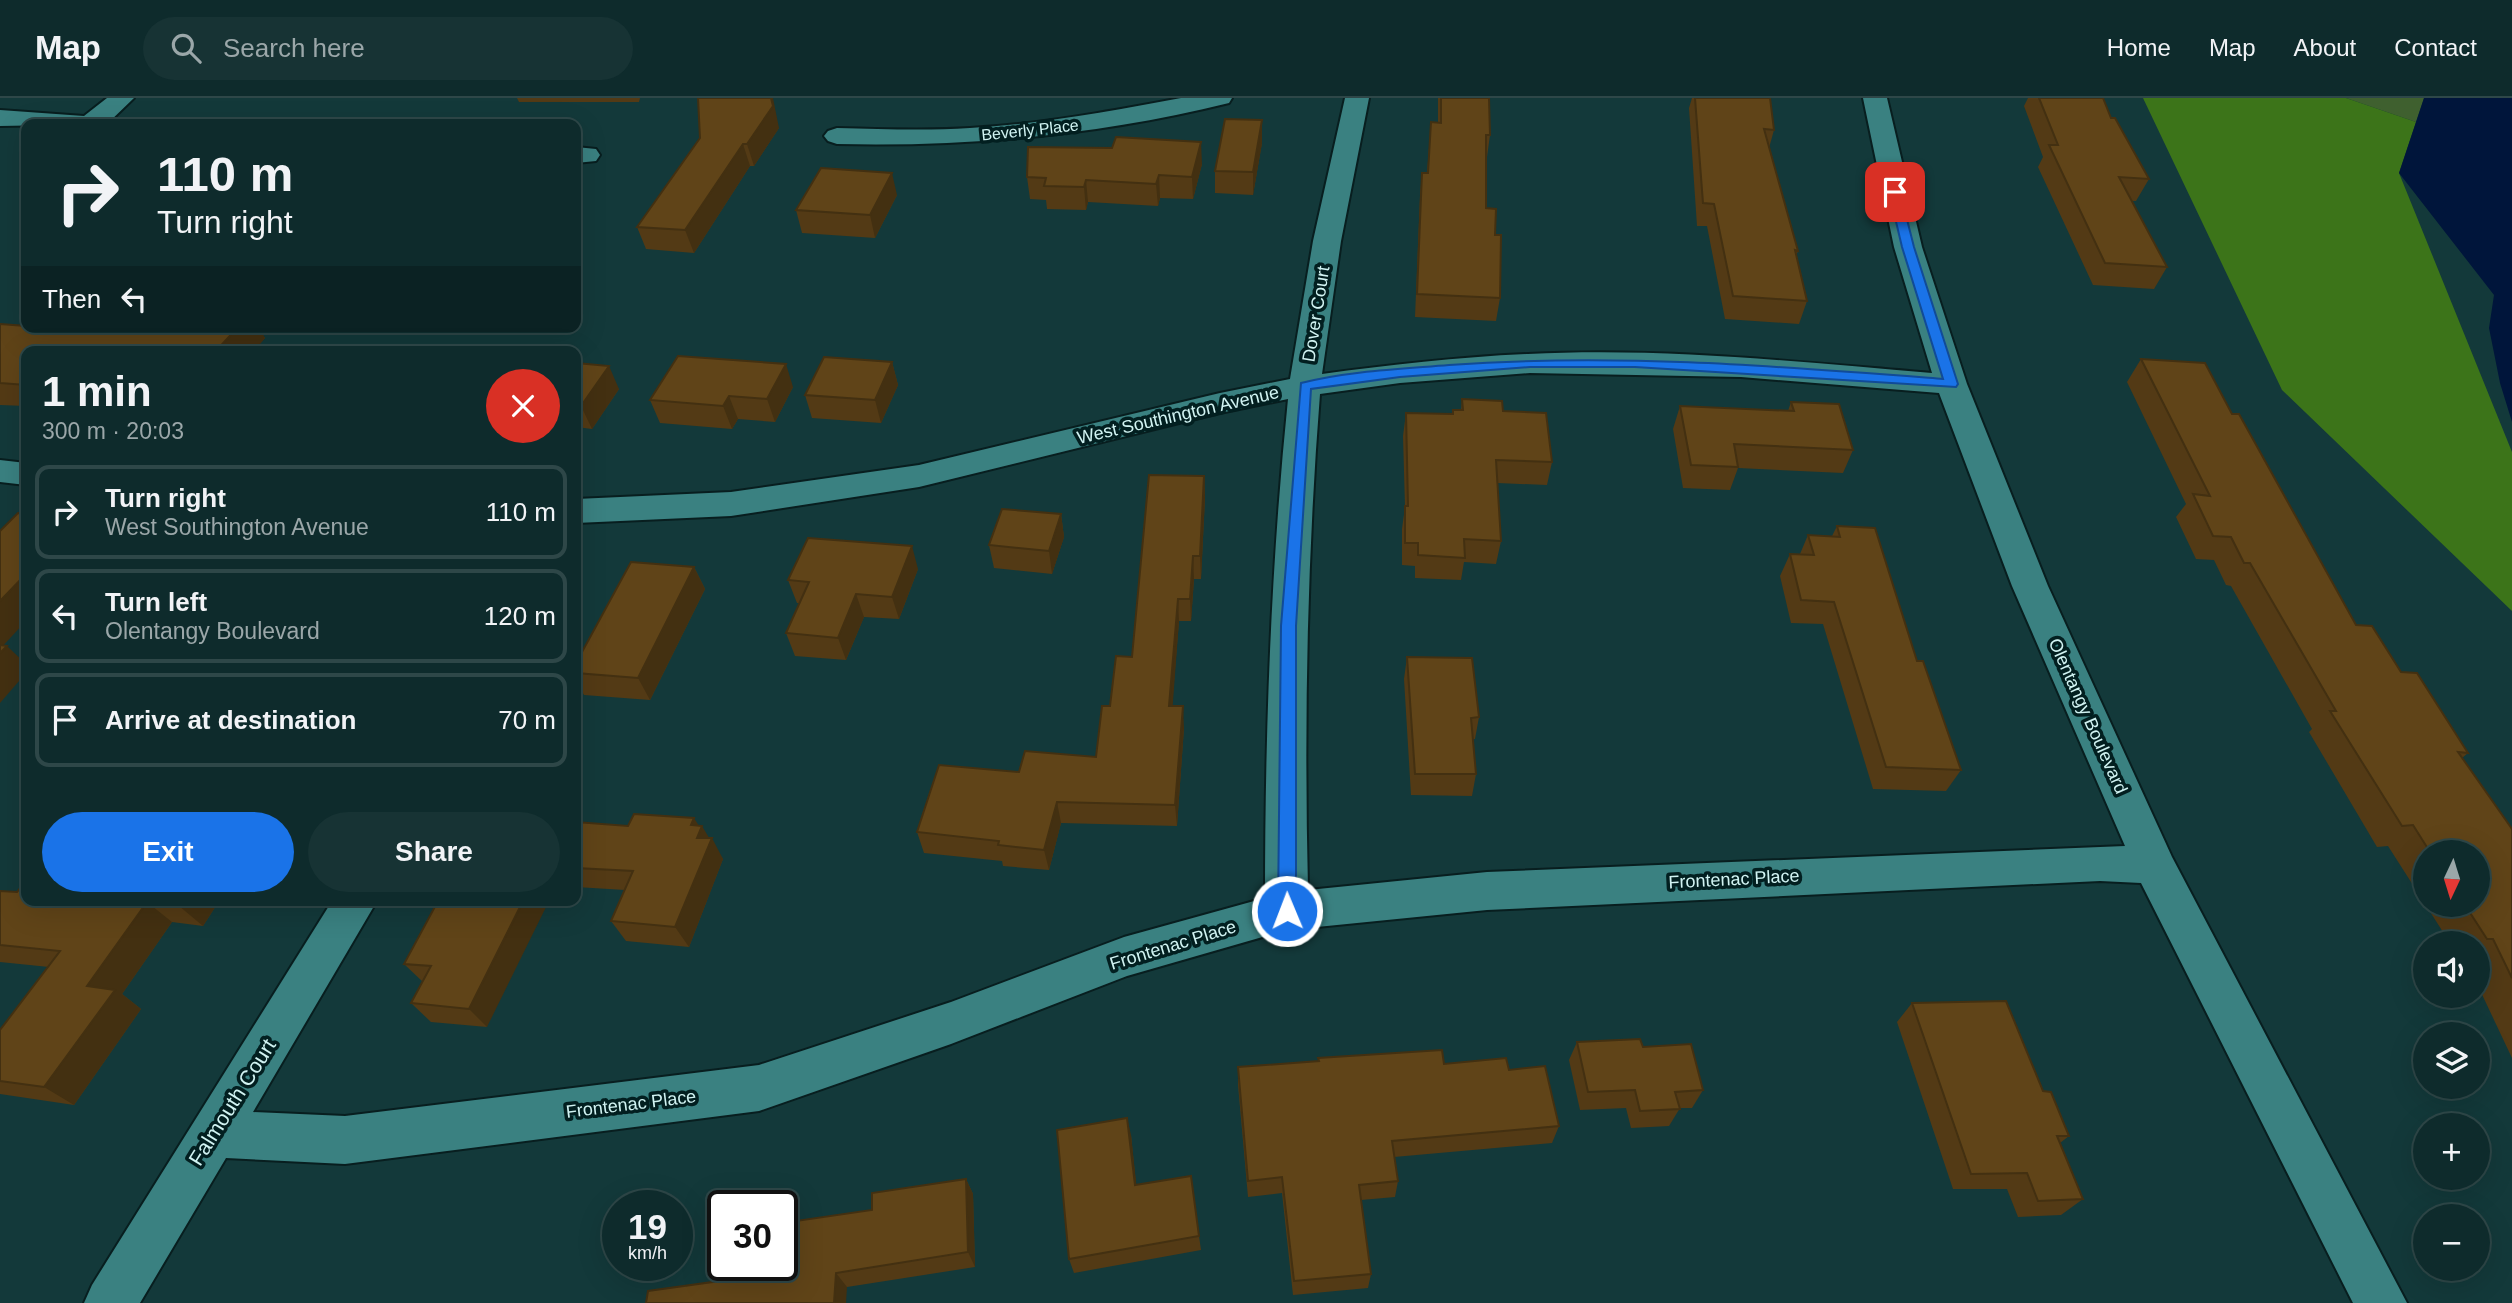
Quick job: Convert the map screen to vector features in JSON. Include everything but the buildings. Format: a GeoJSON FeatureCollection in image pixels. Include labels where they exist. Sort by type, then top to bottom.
{"type":"FeatureCollection","features":[{"type":"Feature","properties":{"kind":"street"},"geometry":{"type":"LineString","coordinates":[[95,119],[122,98]]}},
{"type":"Feature","properties":{"kind":"street","name":"Beverly Place"},"geometry":{"type":"LineString","coordinates":[[837,136],[968,136],[1032,131],[1105,121],[1220,98]]}},
{"type":"Feature","properties":{"kind":"street","name":"Dover Court"},"geometry":{"type":"LineString","coordinates":[[1287,911],[1289,626],[1305,386],[1319,285],[1357,98]]}},
{"type":"Feature","properties":{"kind":"street","name":"Olentangy Boulevard"},"geometry":{"type":"LineString","coordinates":[[1875,98],[1908,247],[1951,384],[2030,586],[2154,865],[2381,1303]]}},
{"type":"Feature","properties":{"kind":"street"},"geometry":{"type":"LineString","coordinates":[[0,118],[21,119]]}},
{"type":"Feature","properties":{"kind":"street","name":"West Southington Avenue"},"geometry":{"type":"LineString","coordinates":[[581,521],[730,504],[919,476],[1220,403],[1305,386],[1400,373],[1530,363],[1622,363],[1741,368],[1951,384]]}},
{"type":"Feature","properties":{"kind":"street","name":"Frontenac Place"},"geometry":{"type":"LineString","coordinates":[[212,1134],[345,1140],[759,1088],[951,1023],[1125,957],[1287,911],[1487,891],[2086,864],[2154,865]]}},
{"type":"Feature","properties":{"kind":"street","name":"Falmouth Court"},"geometry":{"type":"LineString","coordinates":[[110,1303],[353,906]]}},
{"type":"Feature","properties":{"kind":"green space"},"geometry":{"type":"Polygon","coordinates":[[[2143,98],[2346,98],[2416,122],[2399,173],[2512,452],[2512,611],[2282,390],[2143,98]]]}},
{"type":"Feature","properties":{"kind":"green space"},"geometry":{"type":"Polygon","coordinates":[[[2346,98],[2424,98],[2416,122],[2346,98]]]}},
{"type":"Feature","properties":{"kind":"water"},"geometry":{"type":"Polygon","coordinates":[[[2424,98],[2512,98],[2512,422],[2500,383],[2489,328],[2494,295],[2399,173],[2424,98]]]}},
{"type":"Feature","properties":{"kind":"route"},"geometry":{"type":"LineString","coordinates":[[1287,911],[1289,626],[1305,386],[1400,373],[1530,363],[1635,363],[1741,368],[1951,384],[1908,247],[1895,192]]}}]}
